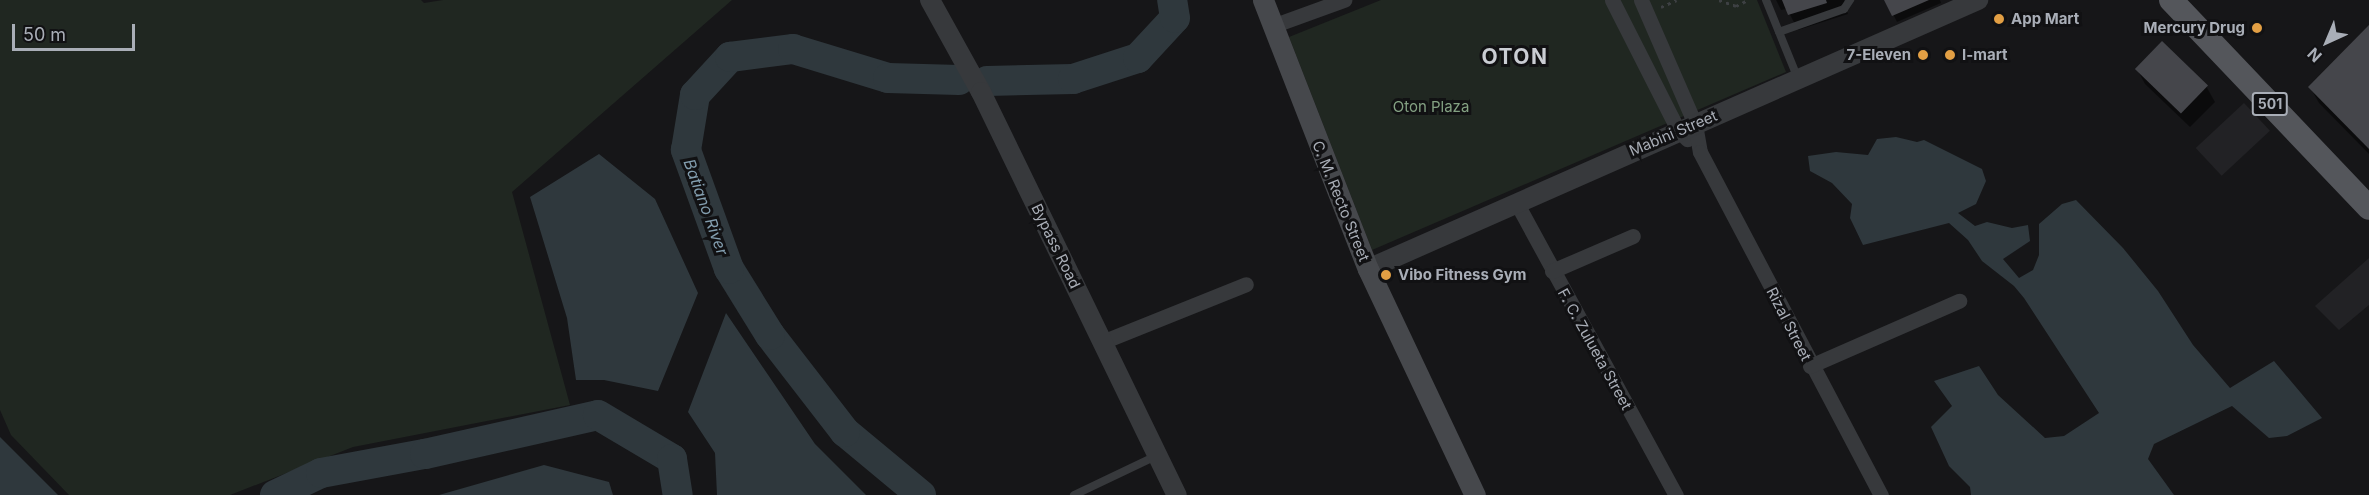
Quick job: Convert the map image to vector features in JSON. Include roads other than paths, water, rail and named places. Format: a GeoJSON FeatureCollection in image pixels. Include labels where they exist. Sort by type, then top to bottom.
{"type":"FeatureCollection","features":[{"type":"Feature","properties":{"kind":"main road","name":"C. M. Recto Street"},"geometry":{"type":"LineString","coordinates":[[1263,0],[1368,269],[1475,495]]}},
{"type":"Feature","properties":{"kind":"main road","name":"501"},"geometry":{"type":"LineString","coordinates":[[2171,0],[2362,197]]}},
{"type":"Feature","properties":{"kind":"street","name":"Bypass Road"},"geometry":{"type":"LineString","coordinates":[[930,0],[981,92],[1177,495]]}},
{"type":"Feature","properties":{"kind":"street"},"geometry":{"type":"LineString","coordinates":[[1272,26],[1344,0]]}},
{"type":"Feature","properties":{"kind":"street","name":"Rizal Street"},"geometry":{"type":"LineString","coordinates":[[1612,0],[1700,152],[1810,366],[1881,495]]}},
{"type":"Feature","properties":{"kind":"street","name":"Rizal Street"},"geometry":{"type":"LineString","coordinates":[[1641,0],[1686,127]]}},
{"type":"Feature","properties":{"kind":"street","name":"Mabini Street"},"geometry":{"type":"LineString","coordinates":[[1368,269],[1978,0]]}},
{"type":"Feature","properties":{"kind":"street","name":"F. C. Zulueta Street"},"geometry":{"type":"LineString","coordinates":[[1516,202],[1676,495]]}},
{"type":"Feature","properties":{"kind":"street"},"geometry":{"type":"LineString","coordinates":[[1552,271],[1633,236]]}},
{"type":"Feature","properties":{"kind":"street"},"geometry":{"type":"LineString","coordinates":[[1102,342],[1246,284]]}},
{"type":"Feature","properties":{"kind":"street"},"geometry":{"type":"LineString","coordinates":[[1810,366],[1959,301]]}},
{"type":"Feature","properties":{"kind":"lane"},"geometry":{"type":"LineString","coordinates":[[1766,0],[1798,79]]}},
{"type":"Feature","properties":{"kind":"lane"},"geometry":{"type":"LineString","coordinates":[[1779,32],[1844,9],[1850,0]]}},
{"type":"Feature","properties":{"kind":"lane"},"geometry":{"type":"LineString","coordinates":[[1074,495],[1158,455]]}},
{"type":"Feature","properties":{"kind":"waterway","name":"Batiano River"},"geometry":{"type":"LineString","coordinates":[[987,81],[1073,79],[1138,58],[1175,18],[1172,0]]}},
{"type":"Feature","properties":{"kind":"waterway","name":"Batiano River"},"geometry":{"type":"LineString","coordinates":[[921,495],[845,432],[770,335],[729,269],[686,150],[695,95],[730,57],[793,49],[888,78],[959,80]]}},
{"type":"Feature","properties":{"kind":"waterway","name":"Batiano River"},"geometry":{"type":"LineString","coordinates":[[275,495],[321,473],[425,454],[598,415],[672,459],[678,495]]}},
{"type":"Feature","properties":{"kind":"place","name":"App Mart"},"geometry":{"type":"Point","coordinates":[1999,19]}},
{"type":"Feature","properties":{"kind":"place","name":"Mercury Drug"},"geometry":{"type":"Point","coordinates":[2257,28]}},
{"type":"Feature","properties":{"kind":"place","name":"7-Eleven"},"geometry":{"type":"Point","coordinates":[1923,55]}},
{"type":"Feature","properties":{"kind":"place","name":"I-mart"},"geometry":{"type":"Point","coordinates":[1950,55]}},
{"type":"Feature","properties":{"kind":"place","name":"Vibo Fitness Gym"},"geometry":{"type":"Point","coordinates":[1386,275]}},
{"type":"Feature","properties":{"kind":"district","name":"OTON"},"geometry":{"type":"Point","coordinates":[1515,57]}},
{"type":"Feature","properties":{"kind":"park label","name":"Oton Plaza"},"geometry":{"type":"Point","coordinates":[1431,107]}}]}
